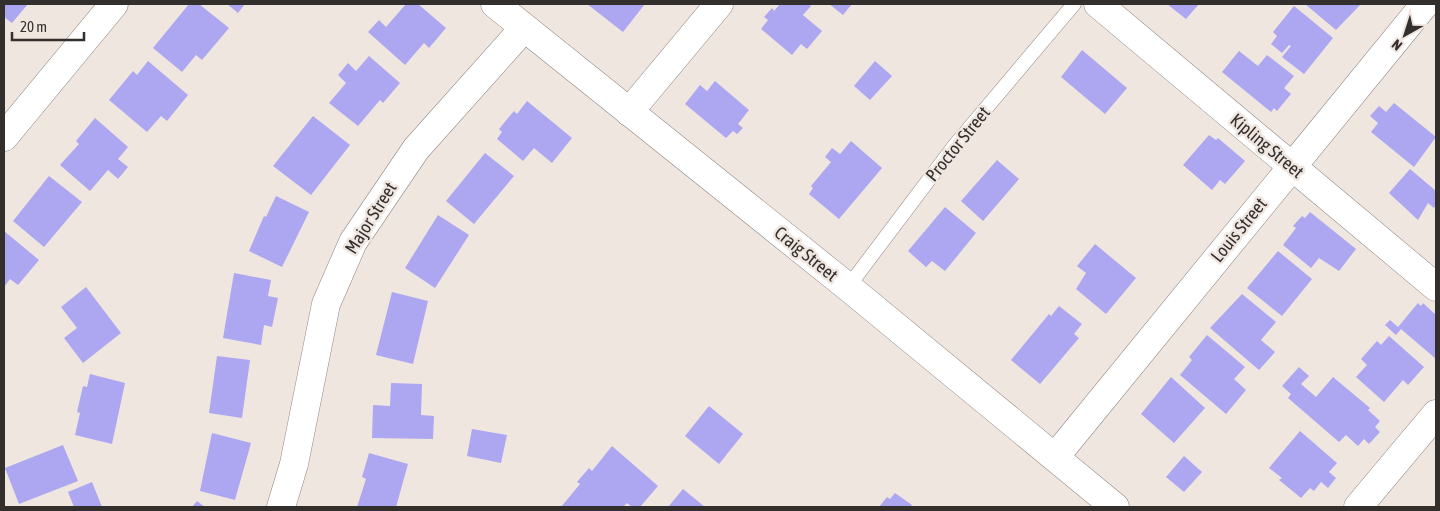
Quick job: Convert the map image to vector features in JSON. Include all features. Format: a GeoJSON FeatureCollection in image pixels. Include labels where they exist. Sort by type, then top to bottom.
{"type":"FeatureCollection","features":[{"type":"Feature","properties":{"kind":"street"},"geometry":{"type":"LineString","coordinates":[[4,137],[114,4]]}},
{"type":"Feature","properties":{"kind":"street","name":"Craig Street"},"geometry":{"type":"LineString","coordinates":[[495,4],[848,287],[1115,507]]}},
{"type":"Feature","properties":{"kind":"street"},"geometry":{"type":"LineString","coordinates":[[629,112],[719,4]]}},
{"type":"Feature","properties":{"kind":"street","name":"Kipling Street"},"geometry":{"type":"LineString","coordinates":[[1098,4],[1436,287]]}},
{"type":"Feature","properties":{"kind":"street","name":"Louis Street"},"geometry":{"type":"LineString","coordinates":[[1055,457],[1425,4]]}},
{"type":"Feature","properties":{"kind":"street","name":"Major Street"},"geometry":{"type":"LineString","coordinates":[[281,507],[294,464],[326,304],[353,242],[416,148],[524,28]]}},
{"type":"Feature","properties":{"kind":"street"},"geometry":{"type":"LineString","coordinates":[[1358,507],[1436,414]]}},
{"type":"Feature","properties":{"kind":"lane","name":"Proctor Street"},"geometry":{"type":"LineString","coordinates":[[848,287],[956,145],[1074,4]]}},
{"type":"Feature","properties":{"kind":"building"},"geometry":{"type":"Polygon","coordinates":[[[4,4],[28,4],[12,23],[4,17],[4,4]]]}},
{"type":"Feature","properties":{"kind":"building"},"geometry":{"type":"Polygon","coordinates":[[[189,4],[199,4],[229,28],[202,60],[196,55],[182,72],[153,48],[189,4]]]}},
{"type":"Feature","properties":{"kind":"building"},"geometry":{"type":"Polygon","coordinates":[[[227,4],[245,4],[238,13],[227,4]]]}},
{"type":"Feature","properties":{"kind":"building"},"geometry":{"type":"Polygon","coordinates":[[[406,4],[418,4],[446,28],[429,48],[424,43],[405,65],[368,32],[379,20],[386,27],[406,4]]]}},
{"type":"Feature","properties":{"kind":"building"},"geometry":{"type":"Polygon","coordinates":[[[587,4],[645,4],[623,32],[587,4]]]}},
{"type":"Feature","properties":{"kind":"building"},"geometry":{"type":"Polygon","coordinates":[[[780,4],[809,4],[811,6],[803,15],[822,31],[807,49],[801,44],[792,55],[761,29],[768,20],[764,17],[772,8],[774,11],[780,4]]]}},
{"type":"Feature","properties":{"kind":"building"},"geometry":{"type":"Polygon","coordinates":[[[829,4],[852,4],[843,15],[829,4]]]}},
{"type":"Feature","properties":{"kind":"building"},"geometry":{"type":"Polygon","coordinates":[[[1167,4],[1199,4],[1186,19],[1167,4]]]}},
{"type":"Feature","properties":{"kind":"building"},"geometry":{"type":"Polygon","coordinates":[[[1305,4],[1361,4],[1336,30],[1305,4]]]}},
{"type":"Feature","properties":{"kind":"building"},"geometry":{"type":"Polygon","coordinates":[[[1294,6],[1333,38],[1304,74],[1282,57],[1291,46],[1289,45],[1282,53],[1271,44],[1277,36],[1273,32],[1294,6]]]}},
{"type":"Feature","properties":{"kind":"building"},"geometry":{"type":"Polygon","coordinates":[[[1082,50],[1127,88],[1105,114],[1061,77],[1082,50]]]}},
{"type":"Feature","properties":{"kind":"building"},"geometry":{"type":"Polygon","coordinates":[[[1239,51],[1258,66],[1267,55],[1294,76],[1284,88],[1291,94],[1277,111],[1274,108],[1271,112],[1222,72],[1239,51]]]}},
{"type":"Feature","properties":{"kind":"building"},"geometry":{"type":"Polygon","coordinates":[[[369,56],[400,83],[383,103],[380,100],[358,126],[329,103],[346,83],[338,75],[348,63],[356,71],[369,56]]]}},
{"type":"Feature","properties":{"kind":"building"},"geometry":{"type":"Polygon","coordinates":[[[148,61],[188,95],[167,121],[161,116],[147,132],[109,100],[133,71],[137,75],[148,61]]]}},
{"type":"Feature","properties":{"kind":"building"},"geometry":{"type":"Polygon","coordinates":[[[875,61],[892,76],[870,100],[854,86],[875,61]]]}},
{"type":"Feature","properties":{"kind":"building"},"geometry":{"type":"Polygon","coordinates":[[[715,81],[749,110],[738,124],[743,128],[737,134],[733,131],[726,138],[685,104],[700,85],[707,91],[715,81]]]}},
{"type":"Feature","properties":{"kind":"building"},"geometry":{"type":"Polygon","coordinates":[[[527,101],[572,138],[552,163],[534,148],[523,161],[497,139],[502,132],[499,129],[514,111],[517,114],[527,101]]]}},
{"type":"Feature","properties":{"kind":"building"},"geometry":{"type":"Polygon","coordinates":[[[1394,103],[1436,137],[1414,167],[1371,132],[1378,123],[1370,116],[1379,106],[1386,112],[1394,103]]]}},
{"type":"Feature","properties":{"kind":"building"},"geometry":{"type":"Polygon","coordinates":[[[313,116],[350,145],[311,195],[273,166],[313,116]]]}},
{"type":"Feature","properties":{"kind":"building"},"geometry":{"type":"Polygon","coordinates":[[[95,118],[128,147],[118,159],[128,167],[118,179],[108,170],[90,191],[60,165],[79,144],[76,141],[95,118]]]}},
{"type":"Feature","properties":{"kind":"building"},"geometry":{"type":"Polygon","coordinates":[[[1209,135],[1216,140],[1218,138],[1245,161],[1225,184],[1220,180],[1212,190],[1183,165],[1209,135]]]}},
{"type":"Feature","properties":{"kind":"building"},"geometry":{"type":"Polygon","coordinates":[[[851,141],[882,168],[839,219],[809,194],[813,188],[811,186],[831,162],[825,157],[832,148],[840,154],[851,141]]]}},
{"type":"Feature","properties":{"kind":"building"},"geometry":{"type":"Polygon","coordinates":[[[485,153],[514,176],[474,224],[446,201],[485,153]]]}},
{"type":"Feature","properties":{"kind":"building"},"geometry":{"type":"Polygon","coordinates":[[[997,160],[1019,179],[983,221],[961,201],[997,160]]]}},
{"type":"Feature","properties":{"kind":"building"},"geometry":{"type":"Polygon","coordinates":[[[1410,169],[1436,191],[1436,205],[1434,208],[1428,203],[1418,220],[1389,193],[1410,169]]]}},
{"type":"Feature","properties":{"kind":"building"},"geometry":{"type":"Polygon","coordinates":[[[49,176],[82,202],[44,247],[13,221],[49,176]]]}},
{"type":"Feature","properties":{"kind":"building"},"geometry":{"type":"Polygon","coordinates":[[[276,196],[309,212],[282,267],[249,251],[264,216],[266,217],[276,196]]]}},
{"type":"Feature","properties":{"kind":"building"},"geometry":{"type":"Polygon","coordinates":[[[945,207],[976,233],[945,271],[932,261],[926,267],[908,251],[945,207]]]}},
{"type":"Feature","properties":{"kind":"building"},"geometry":{"type":"Polygon","coordinates":[[[1310,212],[1356,249],[1339,271],[1319,258],[1311,268],[1283,245],[1296,228],[1293,226],[1302,216],[1305,218],[1310,212]]]}},
{"type":"Feature","properties":{"kind":"building"},"geometry":{"type":"Polygon","coordinates":[[[438,215],[469,235],[435,288],[405,268],[438,215]]]}},
{"type":"Feature","properties":{"kind":"building"},"geometry":{"type":"Polygon","coordinates":[[[4,231],[39,260],[18,285],[10,279],[4,287],[4,231]]]}},
{"type":"Feature","properties":{"kind":"building"},"geometry":{"type":"Polygon","coordinates":[[[1095,244],[1136,278],[1106,314],[1076,289],[1086,273],[1077,266],[1095,244]]]}},
{"type":"Feature","properties":{"kind":"building"},"geometry":{"type":"Polygon","coordinates":[[[1278,251],[1312,279],[1282,316],[1247,288],[1278,251]]]}},
{"type":"Feature","properties":{"kind":"building"},"geometry":{"type":"Polygon","coordinates":[[[234,273],[271,280],[268,296],[278,298],[272,327],[264,325],[261,345],[223,338],[234,273]]]}},
{"type":"Feature","properties":{"kind":"building"},"geometry":{"type":"Polygon","coordinates":[[[86,287],[121,333],[83,363],[64,338],[77,328],[61,307],[86,287]]]}},
{"type":"Feature","properties":{"kind":"building"},"geometry":{"type":"Polygon","coordinates":[[[392,292],[428,301],[413,364],[376,355],[392,292]]]}},
{"type":"Feature","properties":{"kind":"building"},"geometry":{"type":"Polygon","coordinates":[[[1242,294],[1276,322],[1261,340],[1275,352],[1259,370],[1210,328],[1242,294]]]}},
{"type":"Feature","properties":{"kind":"building"},"geometry":{"type":"Polygon","coordinates":[[[1418,303],[1421,306],[1423,303],[1436,315],[1436,359],[1401,329],[1396,335],[1385,325],[1390,320],[1398,327],[1418,303]]]}},
{"type":"Feature","properties":{"kind":"building"},"geometry":{"type":"Polygon","coordinates":[[[1059,306],[1082,324],[1074,334],[1079,338],[1040,384],[1011,360],[1049,314],[1051,316],[1059,306]]]}},
{"type":"Feature","properties":{"kind":"building"},"geometry":{"type":"Polygon","coordinates":[[[1207,335],[1245,367],[1234,379],[1246,390],[1226,414],[1180,375],[1192,360],[1189,357],[1207,335]]]}},
{"type":"Feature","properties":{"kind":"building"},"geometry":{"type":"Polygon","coordinates":[[[1389,336],[1424,367],[1408,385],[1403,380],[1384,402],[1356,377],[1367,365],[1361,359],[1377,341],[1381,345],[1389,336]]]}},
{"type":"Feature","properties":{"kind":"building"},"geometry":{"type":"Polygon","coordinates":[[[217,356],[250,360],[242,418],[209,413],[217,356]]]}},
{"type":"Feature","properties":{"kind":"building"},"geometry":{"type":"Polygon","coordinates":[[[1299,367],[1309,376],[1301,384],[1316,397],[1333,377],[1370,408],[1368,410],[1380,421],[1375,427],[1380,432],[1369,444],[1364,439],[1358,446],[1346,435],[1339,442],[1288,398],[1291,394],[1282,386],[1299,367]]]}},
{"type":"Feature","properties":{"kind":"building"},"geometry":{"type":"Polygon","coordinates":[[[90,374],[125,383],[112,444],[75,435],[80,413],[77,412],[83,386],[87,387],[90,374]]]}},
{"type":"Feature","properties":{"kind":"building"},"geometry":{"type":"Polygon","coordinates":[[[1171,377],[1205,408],[1174,443],[1141,414],[1171,377]]]}},
{"type":"Feature","properties":{"kind":"building"},"geometry":{"type":"Polygon","coordinates":[[[391,383],[422,384],[421,415],[434,416],[433,439],[372,438],[373,405],[390,406],[391,383]]]}},
{"type":"Feature","properties":{"kind":"building"},"geometry":{"type":"Polygon","coordinates":[[[709,406],[743,434],[719,464],[685,436],[709,406]]]}},
{"type":"Feature","properties":{"kind":"building"},"geometry":{"type":"Polygon","coordinates":[[[472,429],[507,435],[501,463],[467,456],[472,429]]]}},
{"type":"Feature","properties":{"kind":"building"},"geometry":{"type":"Polygon","coordinates":[[[1300,431],[1337,463],[1329,472],[1336,478],[1328,488],[1321,482],[1314,491],[1310,488],[1301,498],[1279,480],[1282,478],[1269,468],[1300,431]]]}},
{"type":"Feature","properties":{"kind":"building"},"geometry":{"type":"Polygon","coordinates":[[[212,433],[251,443],[235,500],[200,491],[212,433]]]}},
{"type":"Feature","properties":{"kind":"building"},"geometry":{"type":"Polygon","coordinates":[[[63,445],[78,481],[19,504],[5,468],[63,445]]]}},
{"type":"Feature","properties":{"kind":"building"},"geometry":{"type":"Polygon","coordinates":[[[612,446],[658,486],[640,507],[632,507],[627,503],[623,507],[561,507],[580,484],[577,482],[589,468],[592,471],[612,446]]]}},
{"type":"Feature","properties":{"kind":"building"},"geometry":{"type":"Polygon","coordinates":[[[369,453],[408,464],[396,507],[357,507],[366,479],[362,477],[369,453]]]}},
{"type":"Feature","properties":{"kind":"building"},"geometry":{"type":"Polygon","coordinates":[[[1184,456],[1202,472],[1184,492],[1166,477],[1184,456]]]}},
{"type":"Feature","properties":{"kind":"building"},"geometry":{"type":"Polygon","coordinates":[[[92,482],[102,507],[74,507],[68,492],[92,482]]]}},
{"type":"Feature","properties":{"kind":"building"},"geometry":{"type":"Polygon","coordinates":[[[683,489],[705,507],[668,507],[683,489]]]}},
{"type":"Feature","properties":{"kind":"building"},"geometry":{"type":"Polygon","coordinates":[[[895,493],[912,505],[910,507],[879,507],[887,497],[890,499],[895,493]]]}},
{"type":"Feature","properties":{"kind":"building"},"geometry":{"type":"Polygon","coordinates":[[[197,501],[205,507],[192,507],[197,501]]]}}]}
